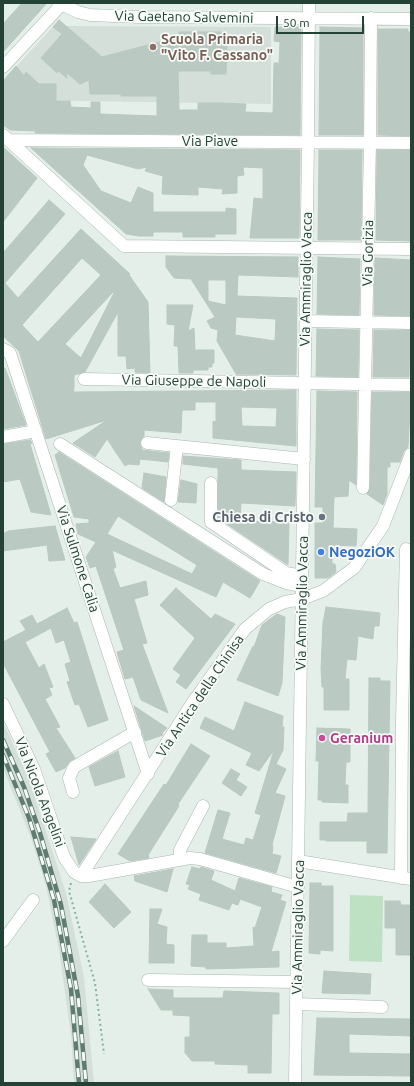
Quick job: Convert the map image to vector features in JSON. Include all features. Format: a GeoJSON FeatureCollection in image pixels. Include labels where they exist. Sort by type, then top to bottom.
{"type":"FeatureCollection","features":[{"type":"Feature","properties":{"kind":"street","name":"Via Ammiraglio Vacca"},"geometry":{"type":"LineString","coordinates":[[295,1083],[307,249],[308,3]]}},
{"type":"Feature","properties":{"kind":"street","name":"Via Gaetano Salvemini"},"geometry":{"type":"LineString","coordinates":[[61,4],[90,15],[140,17],[411,19]]}},
{"type":"Feature","properties":{"kind":"street"},"geometry":{"type":"LineString","coordinates":[[3,68],[61,4]]}},
{"type":"Feature","properties":{"kind":"street","name":"Via Gorizia"},"geometry":{"type":"LineString","coordinates":[[363,488],[366,384],[371,18]]}},
{"type":"Feature","properties":{"kind":"street"},"geometry":{"type":"LineString","coordinates":[[6,138],[124,246],[411,249]]}},
{"type":"Feature","properties":{"kind":"street","name":"Via Piave"},"geometry":{"type":"LineString","coordinates":[[6,138],[411,143]]}},
{"type":"Feature","properties":{"kind":"street"},"geometry":{"type":"LineString","coordinates":[[306,321],[411,323]]}},
{"type":"Feature","properties":{"kind":"street","name":"Via Sulmone Calia"},"geometry":{"type":"LineString","coordinates":[[3,349],[10,353],[148,774]]}},
{"type":"Feature","properties":{"kind":"street","name":"Via Giuseppe de Napoli"},"geometry":{"type":"LineString","coordinates":[[84,379],[411,384]]}},
{"type":"Feature","properties":{"kind":"street"},"geometry":{"type":"LineString","coordinates":[[3,437],[36,431]]}},
{"type":"Feature","properties":{"kind":"street"},"geometry":{"type":"LineString","coordinates":[[147,443],[304,459]]}},
{"type":"Feature","properties":{"kind":"street"},"geometry":{"type":"LineString","coordinates":[[60,444],[263,574],[286,582],[302,581]]}},
{"type":"Feature","properties":{"kind":"street"},"geometry":{"type":"LineString","coordinates":[[171,500],[177,446]]}},
{"type":"Feature","properties":{"kind":"street","name":"Via Antica della Chinisa"},"geometry":{"type":"LineString","coordinates":[[77,874],[148,774],[193,702],[245,629],[269,609],[285,602],[302,599],[323,591],[354,568],[383,526],[411,454]]}},
{"type":"Feature","properties":{"kind":"street"},"geometry":{"type":"LineString","coordinates":[[211,483],[211,522],[286,573],[302,581]]}},
{"type":"Feature","properties":{"kind":"street"},"geometry":{"type":"LineString","coordinates":[[298,861],[406,879],[408,592],[406,549]]}},
{"type":"Feature","properties":{"kind":"street","name":"Via Nicola Angelini"},"geometry":{"type":"LineString","coordinates":[[3,704],[34,769],[64,857],[77,874]]}},
{"type":"Feature","properties":{"kind":"street"},"geometry":{"type":"LineString","coordinates":[[73,792],[69,778],[74,768],[134,732]]}},
{"type":"Feature","properties":{"kind":"street"},"geometry":{"type":"LineString","coordinates":[[180,860],[180,850],[204,806]]}},
{"type":"Feature","properties":{"kind":"street"},"geometry":{"type":"LineString","coordinates":[[77,874],[88,876],[180,860],[200,859],[298,887]]}},
{"type":"Feature","properties":{"kind":"street"},"geometry":{"type":"LineString","coordinates":[[3,940],[33,900]]}},
{"type":"Feature","properties":{"kind":"street"},"geometry":{"type":"LineString","coordinates":[[148,980],[297,982]]}},
{"type":"Feature","properties":{"kind":"street"},"geometry":{"type":"LineString","coordinates":[[296,1004],[382,1007]]}},
{"type":"Feature","properties":{"kind":"path"},"geometry":{"type":"LineString","coordinates":[[77,874],[69,891],[95,982],[104,1054]]}},
{"type":"Feature","properties":{"kind":"shaded area","name":"Scuola Primaria \"Vito F. Cassano\""},"geometry":{"type":"Polygon","coordinates":[[[59,20],[66,26],[271,27],[271,104],[20,100],[3,81],[59,20]]]}},
{"type":"Feature","properties":{"kind":"shaded area"},"geometry":{"type":"Polygon","coordinates":[[[3,722],[29,779],[66,893],[84,977],[94,1083],[74,1083],[71,1035],[59,950],[46,886],[31,838],[3,768],[3,722]]]}},
{"type":"Feature","properties":{"kind":"green space"},"geometry":{"type":"Polygon","coordinates":[[[350,895],[383,896],[382,962],[349,961],[350,895]]]}},
{"type":"Feature","properties":{"kind":"building"},"geometry":{"type":"Polygon","coordinates":[[[22,3],[47,3],[3,52],[3,24],[22,3]]]}},
{"type":"Feature","properties":{"kind":"building"},"geometry":{"type":"Polygon","coordinates":[[[59,20],[102,57],[179,37],[179,32],[221,32],[221,45],[227,45],[226,74],[211,74],[211,71],[178,71],[179,110],[198,110],[198,103],[219,103],[246,104],[245,112],[273,113],[274,63],[279,63],[280,42],[274,41],[275,27],[301,27],[300,135],[35,133],[36,131],[10,130],[3,125],[3,81],[16,66],[24,76],[26,72],[39,84],[56,84],[56,101],[70,101],[71,107],[91,108],[91,102],[100,102],[100,114],[157,116],[157,96],[90,94],[89,80],[80,84],[66,72],[67,78],[57,70],[57,73],[41,58],[62,34],[53,27],[59,20]]]}},
{"type":"Feature","properties":{"kind":"building"},"geometry":{"type":"Polygon","coordinates":[[[320,27],[363,28],[363,135],[319,135],[320,27]]]}},
{"type":"Feature","properties":{"kind":"building"},"geometry":{"type":"Polygon","coordinates":[[[378,29],[408,29],[408,32],[411,32],[411,136],[378,135],[378,29]]]}},
{"type":"Feature","properties":{"kind":"building"},"geometry":{"type":"Polygon","coordinates":[[[3,147],[37,178],[3,222],[3,147]]]}},
{"type":"Feature","properties":{"kind":"building"},"geometry":{"type":"Polygon","coordinates":[[[31,148],[300,150],[299,238],[250,238],[254,198],[263,199],[263,168],[243,167],[244,175],[237,176],[237,193],[222,194],[223,189],[198,187],[198,195],[162,194],[163,176],[145,171],[147,167],[138,169],[87,155],[83,165],[101,191],[131,203],[138,187],[153,193],[153,212],[226,212],[226,208],[236,209],[236,234],[215,234],[215,237],[183,237],[183,232],[153,232],[153,236],[139,236],[126,234],[31,148]]]}},
{"type":"Feature","properties":{"kind":"building"},"geometry":{"type":"Polygon","coordinates":[[[319,150],[362,150],[361,240],[318,240],[319,150]]]}},
{"type":"Feature","properties":{"kind":"building"},"geometry":{"type":"Polygon","coordinates":[[[377,150],[411,150],[411,241],[376,240],[377,150]]]}},
{"type":"Feature","properties":{"kind":"building"},"geometry":{"type":"Polygon","coordinates":[[[49,200],[65,214],[5,283],[18,298],[81,229],[130,274],[129,275],[148,302],[150,373],[135,372],[135,368],[127,369],[126,356],[118,356],[118,312],[85,372],[74,375],[73,392],[296,390],[296,446],[213,438],[213,421],[216,422],[216,402],[195,402],[195,410],[182,410],[181,433],[144,430],[144,436],[140,443],[142,450],[169,453],[168,462],[140,459],[139,465],[128,464],[125,466],[107,439],[95,457],[73,443],[107,420],[46,439],[19,351],[3,336],[3,253],[49,200]],[[82,258],[22,325],[38,342],[101,275],[82,258]],[[113,292],[65,344],[81,358],[114,293],[113,292]],[[241,407],[242,426],[276,427],[277,408],[241,407]]]}},
{"type":"Feature","properties":{"kind":"building"},"geometry":{"type":"Polygon","coordinates":[[[166,256],[298,257],[298,277],[238,275],[237,296],[297,298],[296,375],[236,374],[217,341],[218,330],[211,328],[207,321],[215,317],[191,279],[174,278],[166,267],[166,256]],[[208,280],[208,301],[226,305],[226,280],[208,280]],[[236,317],[235,335],[275,341],[276,319],[236,317]]]}},
{"type":"Feature","properties":{"kind":"building"},"geometry":{"type":"Polygon","coordinates":[[[318,257],[360,259],[359,315],[317,314],[318,257]]]}},
{"type":"Feature","properties":{"kind":"building"},"geometry":{"type":"Polygon","coordinates":[[[375,258],[411,260],[411,316],[374,315],[375,258]]]}},
{"type":"Feature","properties":{"kind":"building"},"geometry":{"type":"Polygon","coordinates":[[[167,305],[193,305],[188,331],[194,328],[195,350],[214,350],[214,363],[212,363],[212,367],[208,367],[208,370],[193,370],[193,373],[179,373],[178,346],[174,346],[175,325],[167,324],[167,305]]]}},
{"type":"Feature","properties":{"kind":"building"},"geometry":{"type":"Polygon","coordinates":[[[317,329],[359,330],[358,377],[316,376],[317,329]]]}},
{"type":"Feature","properties":{"kind":"building"},"geometry":{"type":"Polygon","coordinates":[[[374,330],[410,330],[409,377],[373,377],[374,330]]]}},
{"type":"Feature","properties":{"kind":"building"},"geometry":{"type":"Polygon","coordinates":[[[3,368],[5,368],[26,425],[3,429],[3,368]]]}},
{"type":"Feature","properties":{"kind":"building"},"geometry":{"type":"Polygon","coordinates":[[[317,391],[357,392],[356,485],[349,480],[348,496],[334,497],[333,528],[357,529],[356,546],[332,545],[332,564],[335,564],[336,572],[328,578],[315,578],[315,523],[323,523],[323,507],[315,507],[317,391]]]}},
{"type":"Feature","properties":{"kind":"building"},"geometry":{"type":"Polygon","coordinates":[[[372,392],[411,392],[408,447],[404,451],[400,462],[390,462],[390,467],[387,467],[387,494],[383,505],[367,494],[370,488],[372,392]]]}},
{"type":"Feature","properties":{"kind":"building"},"geometry":{"type":"Polygon","coordinates":[[[30,440],[51,515],[31,512],[20,479],[3,482],[3,444],[30,440]]]}},
{"type":"Feature","properties":{"kind":"building"},"geometry":{"type":"Polygon","coordinates":[[[59,452],[260,581],[250,598],[223,582],[216,597],[112,550],[116,567],[113,569],[120,588],[146,581],[148,595],[134,599],[147,643],[142,644],[168,713],[141,700],[133,677],[125,679],[117,652],[124,650],[96,566],[90,568],[86,557],[96,542],[78,534],[76,524],[89,523],[89,519],[74,517],[55,455],[59,452]],[[118,516],[107,534],[192,574],[197,565],[118,516]]]}},
{"type":"Feature","properties":{"kind":"building"},"geometry":{"type":"Polygon","coordinates":[[[183,456],[241,460],[241,470],[296,472],[295,506],[241,503],[240,521],[289,522],[288,565],[218,518],[218,468],[183,464],[183,456]]]}},
{"type":"Feature","properties":{"kind":"building"},"geometry":{"type":"Polygon","coordinates":[[[144,473],[166,477],[164,502],[142,488],[144,473]]]}},
{"type":"Feature","properties":{"kind":"building"},"geometry":{"type":"Polygon","coordinates":[[[181,480],[197,484],[196,503],[178,502],[181,480]]]}},
{"type":"Feature","properties":{"kind":"building"},"geometry":{"type":"Polygon","coordinates":[[[55,526],[65,560],[49,561],[47,545],[3,551],[3,534],[8,531],[55,526]]]}},
{"type":"Feature","properties":{"kind":"building"},"geometry":{"type":"Polygon","coordinates":[[[176,588],[211,619],[215,614],[235,624],[186,689],[176,682],[181,675],[173,669],[195,638],[160,605],[176,588]]]}},
{"type":"Feature","properties":{"kind":"building"},"geometry":{"type":"Polygon","coordinates":[[[326,607],[380,613],[379,626],[374,626],[373,639],[358,636],[356,660],[347,659],[345,679],[349,679],[349,710],[324,710],[324,687],[322,687],[321,669],[323,623],[326,607]]]}},
{"type":"Feature","properties":{"kind":"building"},"geometry":{"type":"Polygon","coordinates":[[[67,608],[74,623],[77,622],[108,720],[88,727],[79,704],[75,705],[67,682],[70,681],[65,664],[71,662],[64,640],[56,643],[51,628],[25,642],[39,668],[44,664],[53,687],[49,688],[52,695],[45,699],[60,727],[56,728],[75,758],[70,761],[65,768],[56,772],[46,754],[50,752],[3,663],[3,642],[26,630],[20,621],[32,615],[37,624],[67,608]]]}},
{"type":"Feature","properties":{"kind":"building"},"geometry":{"type":"Polygon","coordinates":[[[277,614],[285,617],[282,683],[278,696],[237,680],[253,646],[254,647],[262,625],[277,614]]]}},
{"type":"Feature","properties":{"kind":"building"},"geometry":{"type":"Polygon","coordinates":[[[369,678],[380,678],[380,681],[390,681],[387,853],[367,853],[367,841],[320,840],[320,822],[347,822],[348,813],[368,813],[369,678]]]}},
{"type":"Feature","properties":{"kind":"building"},"geometry":{"type":"Polygon","coordinates":[[[245,702],[283,716],[283,750],[276,764],[286,769],[275,793],[285,796],[272,845],[272,854],[281,856],[276,873],[205,853],[218,810],[230,813],[222,839],[244,845],[246,838],[253,840],[261,815],[255,813],[274,750],[259,771],[246,765],[252,753],[200,728],[205,717],[234,731],[245,702]]]}},
{"type":"Feature","properties":{"kind":"building"},"geometry":{"type":"Polygon","coordinates":[[[134,706],[167,728],[162,733],[163,735],[145,741],[134,706]]]}},
{"type":"Feature","properties":{"kind":"building"},"geometry":{"type":"Polygon","coordinates":[[[317,728],[350,729],[350,762],[346,762],[345,785],[348,785],[348,803],[322,802],[322,800],[318,800],[319,761],[316,761],[317,728]]]}},
{"type":"Feature","properties":{"kind":"building"},"geometry":{"type":"Polygon","coordinates":[[[191,744],[210,756],[178,804],[179,806],[148,855],[149,858],[130,861],[118,854],[164,784],[166,785],[191,744]]]}},
{"type":"Feature","properties":{"kind":"building"},"geometry":{"type":"Polygon","coordinates":[[[118,751],[125,777],[95,786],[89,767],[118,751]]]}},
{"type":"Feature","properties":{"kind":"building"},"geometry":{"type":"Polygon","coordinates":[[[231,769],[240,774],[236,780],[247,787],[241,796],[222,783],[231,769]]]}},
{"type":"Feature","properties":{"kind":"building"},"geometry":{"type":"Polygon","coordinates":[[[71,837],[96,839],[79,865],[71,837]]]}},
{"type":"Feature","properties":{"kind":"building"},"geometry":{"type":"Polygon","coordinates":[[[192,867],[200,869],[201,867],[214,871],[211,880],[235,891],[239,878],[272,887],[271,892],[282,895],[280,900],[286,902],[271,952],[279,951],[279,967],[206,969],[206,967],[191,966],[192,935],[207,935],[207,943],[226,943],[226,948],[254,946],[253,927],[255,928],[262,907],[240,899],[238,905],[232,903],[229,910],[199,900],[201,894],[188,889],[190,885],[186,884],[192,867]]]}},
{"type":"Feature","properties":{"kind":"building"},"geometry":{"type":"Polygon","coordinates":[[[173,869],[167,892],[135,881],[134,876],[173,869]]]}},
{"type":"Feature","properties":{"kind":"building"},"geometry":{"type":"Polygon","coordinates":[[[310,883],[321,883],[321,886],[333,886],[333,951],[320,950],[320,954],[309,953],[310,883]]]}},
{"type":"Feature","properties":{"kind":"building"},"geometry":{"type":"Polygon","coordinates":[[[105,884],[131,912],[114,928],[89,902],[105,884]]]}},
{"type":"Feature","properties":{"kind":"building"},"geometry":{"type":"Polygon","coordinates":[[[385,901],[400,901],[401,905],[411,905],[411,955],[396,955],[396,928],[385,928],[385,901]]]}},
{"type":"Feature","properties":{"kind":"building"},"geometry":{"type":"Polygon","coordinates":[[[150,909],[162,909],[157,924],[167,927],[166,944],[174,945],[174,963],[149,963],[150,909]]]}},
{"type":"Feature","properties":{"kind":"building"},"geometry":{"type":"Polygon","coordinates":[[[324,971],[371,974],[370,994],[322,993],[324,971]]]}},
{"type":"Feature","properties":{"kind":"building"},"geometry":{"type":"Polygon","coordinates":[[[148,989],[173,990],[173,998],[223,998],[224,991],[279,993],[279,1014],[272,1014],[271,1073],[248,1073],[248,1065],[215,1064],[215,1061],[192,1061],[185,1053],[185,1037],[190,1037],[190,1016],[173,1015],[173,1010],[161,1010],[148,989]]]}},
{"type":"Feature","properties":{"kind":"building"},"geometry":{"type":"Polygon","coordinates":[[[317,1018],[411,1019],[411,1036],[349,1034],[349,1053],[411,1054],[411,1076],[314,1075],[317,1018]]]}},
{"type":"Feature","properties":{"kind":"railway"},"geometry":{"type":"LineString","coordinates":[[3,740],[24,787],[40,833],[61,905],[78,996],[86,1083]]}},
{"type":"Feature","properties":{"kind":"railway"},"geometry":{"type":"LineString","coordinates":[[3,755],[29,818],[54,900],[71,989],[79,1083]]}},
{"type":"Feature","properties":{"kind":"place","name":"Scuola Primaria \"Vito F. Cassano\""},"geometry":{"type":"Point","coordinates":[153,47]}},
{"type":"Feature","properties":{"kind":"place","name":"Chiesa di Cristo"},"geometry":{"type":"Point","coordinates":[322,517]}},
{"type":"Feature","properties":{"kind":"place","name":"NegoziOK"},"geometry":{"type":"Point","coordinates":[321,552]}},
{"type":"Feature","properties":{"kind":"place","name":"Geranium"},"geometry":{"type":"Point","coordinates":[322,738]}}]}
